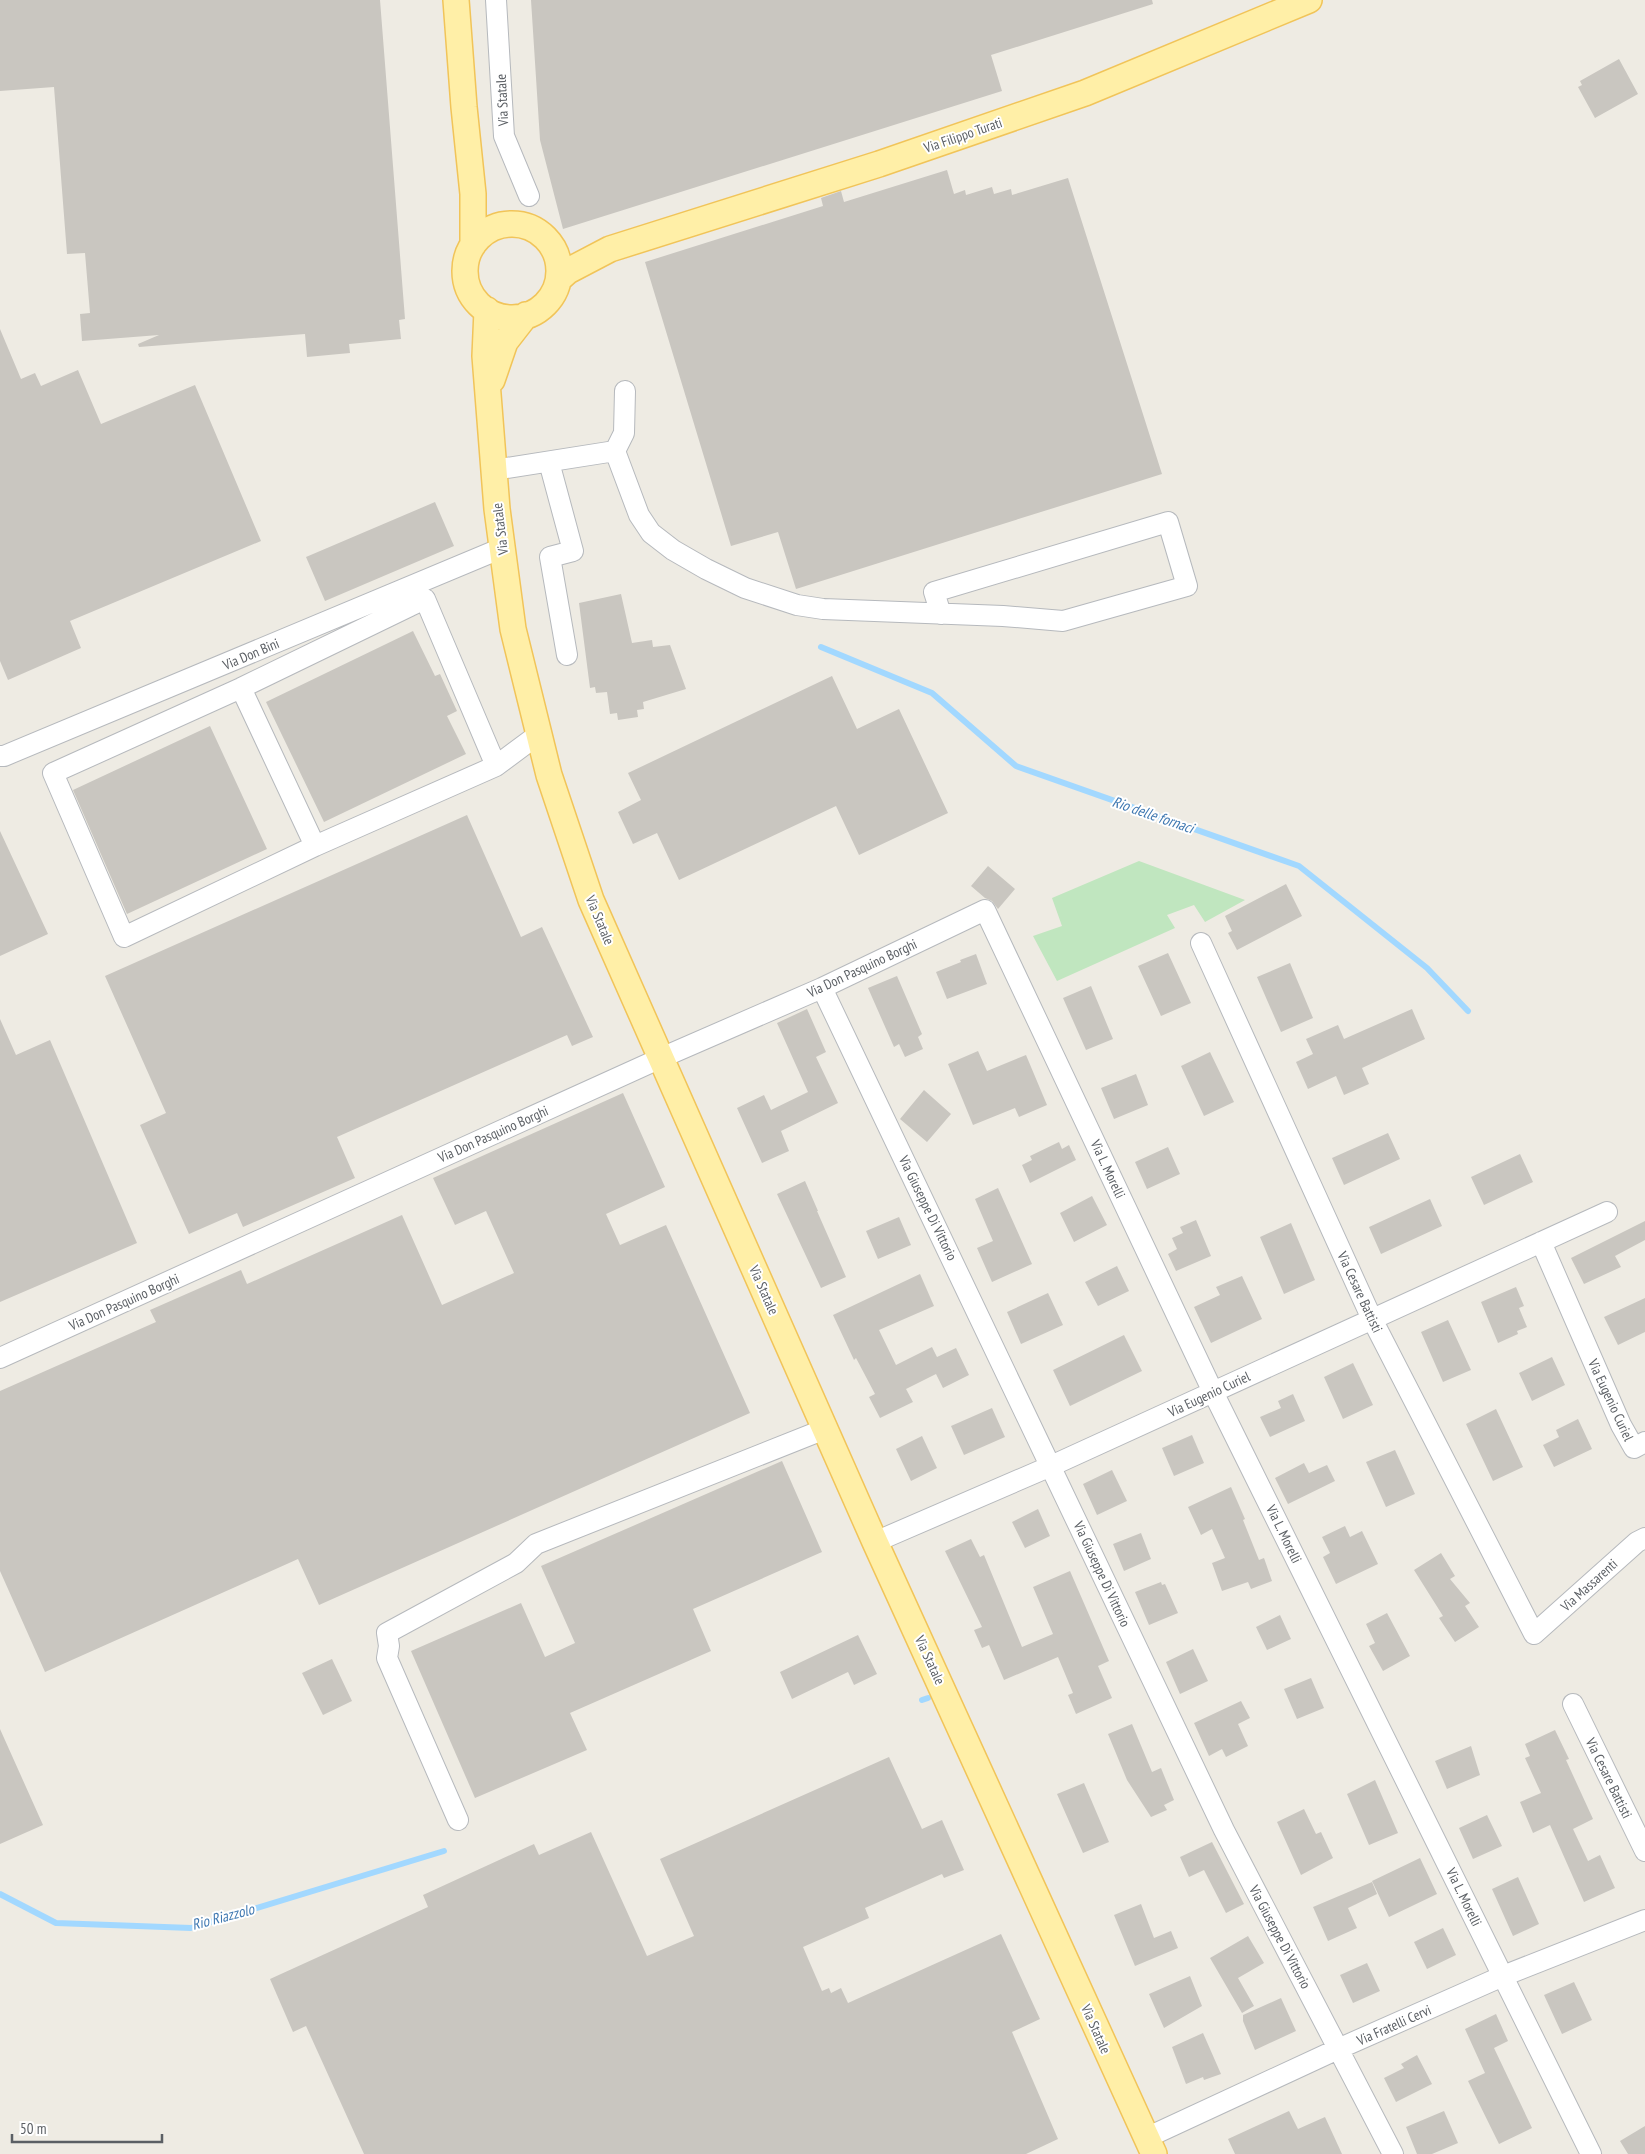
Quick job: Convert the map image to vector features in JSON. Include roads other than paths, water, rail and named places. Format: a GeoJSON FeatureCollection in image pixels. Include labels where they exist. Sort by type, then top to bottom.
{"type":"FeatureCollection","features":[{"type":"Feature","properties":{"kind":"main road"},"geometry":{"type":"LineString","coordinates":[[456,0],[473,194],[473,245],[466,266],[468,287],[476,300],[487,310]]}},
{"type":"Feature","properties":{"kind":"main road","name":"Via Filippo Turati"},"geometry":{"type":"LineString","coordinates":[[559,279],[610,249],[879,164],[1085,93],[1309,0]]}},
{"type":"Feature","properties":{"kind":"main road"},"geometry":{"type":"LineString","coordinates":[[473,194],[507,224]]}},
{"type":"Feature","properties":{"kind":"main road"},"geometry":{"type":"LineString","coordinates":[[473,245],[482,234],[507,224],[520,224],[533,228],[544,236],[552,246],[558,262],[559,279]]}},
{"type":"Feature","properties":{"kind":"main road","name":"Via Filippo Turati"},"geometry":{"type":"LineString","coordinates":[[552,246],[610,249]]}},
{"type":"Feature","properties":{"kind":"main road","name":"Via Statale"},"geometry":{"type":"LineString","coordinates":[[559,279],[555,291],[548,302],[538,310],[526,315],[513,317],[499,316],[487,310],[486,356],[494,470],[513,629],[549,775],[591,900],[825,1429],[1150,2146]]}},
{"type":"Feature","properties":{"kind":"main road","name":"Via Statale"},"geometry":{"type":"LineString","coordinates":[[488,392],[505,342],[526,315]]}},
{"type":"Feature","properties":{"kind":"street","name":"Via Statale"},"geometry":{"type":"LineString","coordinates":[[496,0],[504,136],[529,196]]}},
{"type":"Feature","properties":{"kind":"street"},"geometry":{"type":"LineString","coordinates":[[625,392],[624,433],[615,451],[639,515],[651,532],[673,550],[745,588],[797,605],[823,609],[1063,621],[1187,586],[1168,522],[934,592],[940,614]]}},
{"type":"Feature","properties":{"kind":"street"},"geometry":{"type":"LineString","coordinates":[[494,470],[615,451]]}},
{"type":"Feature","properties":{"kind":"street"},"geometry":{"type":"LineString","coordinates":[[550,462],[573,550],[550,557],[568,655]]}},
{"type":"Feature","properties":{"kind":"street","name":"Via Don Bini"},"geometry":{"type":"LineString","coordinates":[[0,756],[13,753],[407,598],[502,548]]}},
{"type":"Feature","properties":{"kind":"street"},"geometry":{"type":"LineString","coordinates":[[496,766],[425,599],[407,598],[240,688],[53,773],[124,937],[315,846],[496,766],[539,734]]}},
{"type":"Feature","properties":{"kind":"street"},"geometry":{"type":"LineString","coordinates":[[240,688],[315,846]]}},
{"type":"Feature","properties":{"kind":"street","name":"Via Don Pasquino Borghi"},"geometry":{"type":"LineString","coordinates":[[0,1358],[661,1058],[822,988],[985,910]]}},
{"type":"Feature","properties":{"kind":"street","name":"Via L. Morelli"},"geometry":{"type":"LineString","coordinates":[[985,910],[1213,1392],[1591,2154]]}},
{"type":"Feature","properties":{"kind":"street","name":"Via Cesare Battisti"},"geometry":{"type":"LineString","coordinates":[[1201,943],[1372,1319],[1534,1634]]}},
{"type":"Feature","properties":{"kind":"street","name":"Via Giuseppe Di Vittorio"},"geometry":{"type":"LineString","coordinates":[[822,988],[1224,1830],[1392,2154]]}},
{"type":"Feature","properties":{"kind":"street","name":"Via Eugenio Curiel"},"geometry":{"type":"LineString","coordinates":[[876,1542],[1051,1466],[1607,1212]]}},
{"type":"Feature","properties":{"kind":"street","name":"Via Eugenio Curiel"},"geometry":{"type":"LineString","coordinates":[[1541,1242],[1621,1424],[1639,1445]]}},
{"type":"Feature","properties":{"kind":"street"},"geometry":{"type":"LineString","coordinates":[[458,1820],[387,1658],[389,1646],[386,1632],[516,1563],[536,1544],[825,1429]]}},
{"type":"Feature","properties":{"kind":"street","name":"Via Massarenti"},"geometry":{"type":"LineString","coordinates":[[1534,1634],[1637,1542],[1645,1538]]}},
{"type":"Feature","properties":{"kind":"street","name":"Via Cesare Battisti"},"geometry":{"type":"LineString","coordinates":[[1573,1704],[1645,1851]]}},
{"type":"Feature","properties":{"kind":"street","name":"Via Fratelli Cervi"},"geometry":{"type":"LineString","coordinates":[[1150,2146],[1338,2049],[1503,1976],[1645,1920]]}},
{"type":"Feature","properties":{"kind":"waterway","name":"Rio delle fornaci"},"geometry":{"type":"LineString","coordinates":[[821,647],[932,693],[1016,766],[1299,866],[1427,968],[1468,1011]]}},
{"type":"Feature","properties":{"kind":"waterway","name":"Rio Riazzolo"},"geometry":{"type":"LineString","coordinates":[[922,1700],[928,1698]]}},
{"type":"Feature","properties":{"kind":"waterway","name":"Rio Riazzolo"},"geometry":{"type":"LineString","coordinates":[[0,1894],[56,1923],[191,1928],[444,1851]]}}]}
